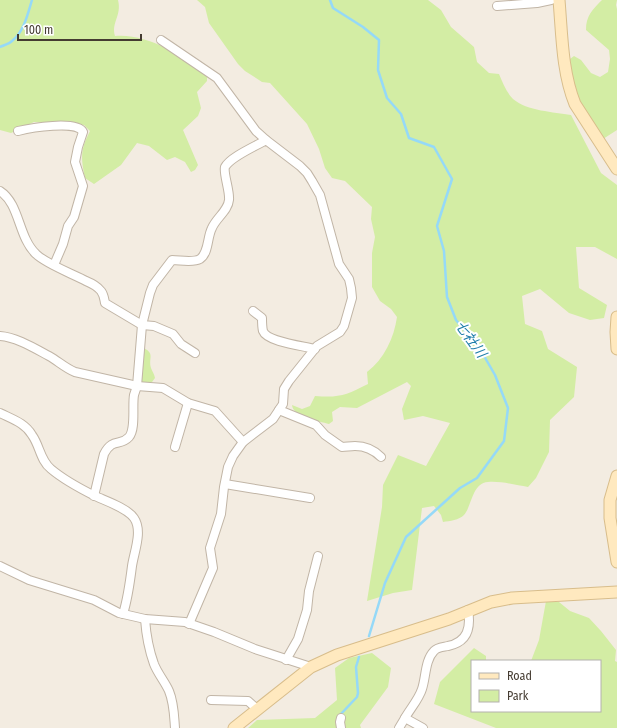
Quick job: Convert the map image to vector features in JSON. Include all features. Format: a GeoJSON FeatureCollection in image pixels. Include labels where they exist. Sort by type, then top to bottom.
{"type":"FeatureCollection","features":[{"type":"Feature","properties":{"kind":"street"},"geometry":{"type":"LineString","coordinates":[[497,6],[537,3],[551,0]]}},
{"type":"Feature","properties":{"kind":"street"},"geometry":{"type":"LineString","coordinates":[[559,0],[566,74],[571,95],[575,104],[617,169]]}},
{"type":"Feature","properties":{"kind":"street"},"geometry":{"type":"LineString","coordinates":[[162,40],[217,78],[256,131],[307,173],[320,196],[339,264],[349,279],[352,288],[352,298],[344,326],[340,332],[317,346],[288,381],[284,390],[280,410],[273,419],[243,442],[228,466],[220,514],[210,548],[213,568],[189,624]]}},
{"type":"Feature","properties":{"kind":"street"},"geometry":{"type":"LineString","coordinates":[[18,131],[30,128],[62,126],[78,127],[82,129],[83,132],[75,162],[83,186],[74,217],[68,226],[63,244],[54,265]]}},
{"type":"Feature","properties":{"kind":"street"},"geometry":{"type":"LineString","coordinates":[[94,496],[104,454],[107,448],[111,444],[129,437],[132,430],[134,395],[137,386],[142,325],[153,285],[172,260],[198,260],[202,257],[206,251],[212,228],[229,202],[230,195],[224,172],[226,166],[231,160],[266,140]]}},
{"type":"Feature","properties":{"kind":"street"},"geometry":{"type":"LineString","coordinates":[[0,191],[7,196],[13,206],[21,231],[36,254],[97,287],[104,296],[104,302],[142,325],[154,326],[173,334],[181,344],[195,353]]}},
{"type":"Feature","properties":{"kind":"street"},"geometry":{"type":"LineString","coordinates":[[253,311],[262,318],[263,332],[279,342],[315,349]]}},
{"type":"Feature","properties":{"kind":"street"},"geometry":{"type":"LineString","coordinates":[[617,317],[617,349]]}},
{"type":"Feature","properties":{"kind":"street"},"geometry":{"type":"LineString","coordinates":[[0,336],[8,337],[50,356],[66,368],[75,372],[137,386],[163,388],[188,402],[215,411],[243,442]]}},
{"type":"Feature","properties":{"kind":"street"},"geometry":{"type":"LineString","coordinates":[[175,447],[188,402]]}},
{"type":"Feature","properties":{"kind":"street"},"geometry":{"type":"LineString","coordinates":[[280,410],[316,425],[325,435],[342,447],[355,446],[368,448],[373,450],[381,457]]}},
{"type":"Feature","properties":{"kind":"street"},"geometry":{"type":"LineString","coordinates":[[0,413],[16,420],[32,434],[45,464],[50,469],[66,481],[132,515],[136,520],[138,537],[129,593],[123,614]]}},
{"type":"Feature","properties":{"kind":"street"},"geometry":{"type":"LineString","coordinates":[[617,476],[610,518],[617,562]]}},
{"type":"Feature","properties":{"kind":"street"},"geometry":{"type":"LineString","coordinates":[[224,484],[310,498]]}},
{"type":"Feature","properties":{"kind":"street"},"geometry":{"type":"LineString","coordinates":[[286,660],[298,639],[307,610],[309,591],[318,556]]}},
{"type":"Feature","properties":{"kind":"street"},"geometry":{"type":"LineString","coordinates":[[0,566],[28,580],[94,600],[119,613],[145,619],[189,624],[286,660],[311,667]]}},
{"type":"Feature","properties":{"kind":"street"},"geometry":{"type":"LineString","coordinates":[[234,728],[311,667],[337,655],[449,619],[468,610],[491,602],[512,598],[617,592]]}},
{"type":"Feature","properties":{"kind":"street"},"geometry":{"type":"LineString","coordinates":[[399,728],[422,690],[430,657],[438,648],[458,644],[468,629],[470,622],[468,610]]}},
{"type":"Feature","properties":{"kind":"street"},"geometry":{"type":"LineString","coordinates":[[145,619],[152,656],[155,665],[169,691],[174,708],[175,728]]}},
{"type":"Feature","properties":{"kind":"street"},"geometry":{"type":"LineString","coordinates":[[211,700],[248,701],[257,709]]}},
{"type":"Feature","properties":{"kind":"street"},"geometry":{"type":"LineString","coordinates":[[341,718],[341,728]]}},
{"type":"Feature","properties":{"kind":"street"},"geometry":{"type":"LineString","coordinates":[[405,718],[423,728]]}},
{"type":"Feature","properties":{"kind":"green space"},"geometry":{"type":"Polygon","coordinates":[[[0,0],[118,0],[119,10],[114,27],[115,36],[140,38],[152,42],[177,54],[198,69],[207,77],[207,81],[197,92],[201,108],[198,116],[183,130],[198,165],[195,170],[191,172],[185,162],[175,157],[167,160],[149,146],[137,143],[121,165],[94,184],[85,178],[82,154],[84,144],[90,131],[84,125],[34,122],[11,133],[0,130],[0,0]]]}},
{"type":"Feature","properties":{"kind":"green space"},"geometry":{"type":"Polygon","coordinates":[[[197,0],[428,0],[441,10],[451,27],[474,47],[477,62],[489,73],[499,74],[513,99],[533,109],[571,115],[601,173],[617,185],[617,259],[595,247],[576,247],[579,288],[607,305],[604,318],[590,320],[569,313],[540,289],[522,296],[525,324],[542,331],[548,349],[577,367],[574,397],[550,420],[549,452],[536,478],[528,487],[498,482],[483,483],[475,491],[464,515],[454,520],[443,522],[441,515],[434,506],[422,508],[412,590],[393,593],[367,601],[382,507],[383,485],[398,455],[426,466],[450,423],[423,416],[404,420],[402,409],[411,386],[407,382],[357,408],[340,407],[332,412],[333,421],[329,424],[313,420],[297,413],[293,409],[292,405],[302,409],[310,406],[315,396],[331,397],[343,395],[368,384],[367,372],[378,361],[391,340],[397,317],[391,309],[380,301],[372,287],[372,253],[375,237],[371,219],[372,207],[345,181],[332,178],[325,168],[319,149],[307,124],[270,83],[262,82],[245,71],[238,64],[209,23],[205,7],[197,0]]]}},
{"type":"Feature","properties":{"kind":"green space"},"geometry":{"type":"Polygon","coordinates":[[[602,0],[617,0],[617,130],[603,139],[581,105],[574,89],[570,59],[574,56],[581,60],[591,73],[600,77],[608,72],[610,59],[609,50],[586,30],[587,21],[590,14],[602,0]]]}},
{"type":"Feature","properties":{"kind":"green space"},"geometry":{"type":"Polygon","coordinates":[[[142,347],[149,352],[151,356],[150,364],[155,378],[152,382],[145,384],[142,383],[141,377],[142,347]]]}},
{"type":"Feature","properties":{"kind":"green space"},"geometry":{"type":"Polygon","coordinates":[[[546,601],[559,602],[570,611],[589,618],[601,631],[616,650],[617,728],[496,728],[434,704],[440,682],[474,648],[486,656],[486,660],[471,660],[471,712],[601,712],[601,660],[531,660],[539,640],[546,601]]]}},
{"type":"Feature","properties":{"kind":"green space"},"geometry":{"type":"Polygon","coordinates":[[[372,653],[391,668],[388,687],[360,725],[361,728],[248,728],[257,720],[315,718],[337,700],[335,668],[349,658],[372,653]]]}},
{"type":"Feature","properties":{"kind":"waterway"},"geometry":{"type":"LineString","coordinates":[[0,47],[11,42],[20,33],[32,0]]}},
{"type":"Feature","properties":{"kind":"waterway","name":"七社川"},"geometry":{"type":"LineString","coordinates":[[330,0],[333,8],[363,27],[379,40],[378,70],[387,98],[401,114],[409,138],[434,147],[452,179],[437,226],[444,251],[447,297],[456,320],[480,349],[495,375],[508,408],[504,441],[477,478],[460,488],[406,537],[385,583],[369,636]]}},
{"type":"Feature","properties":{"kind":"waterway","name":"七社川"},"geometry":{"type":"LineString","coordinates":[[339,716],[357,697],[356,667],[359,657]]}}]}
